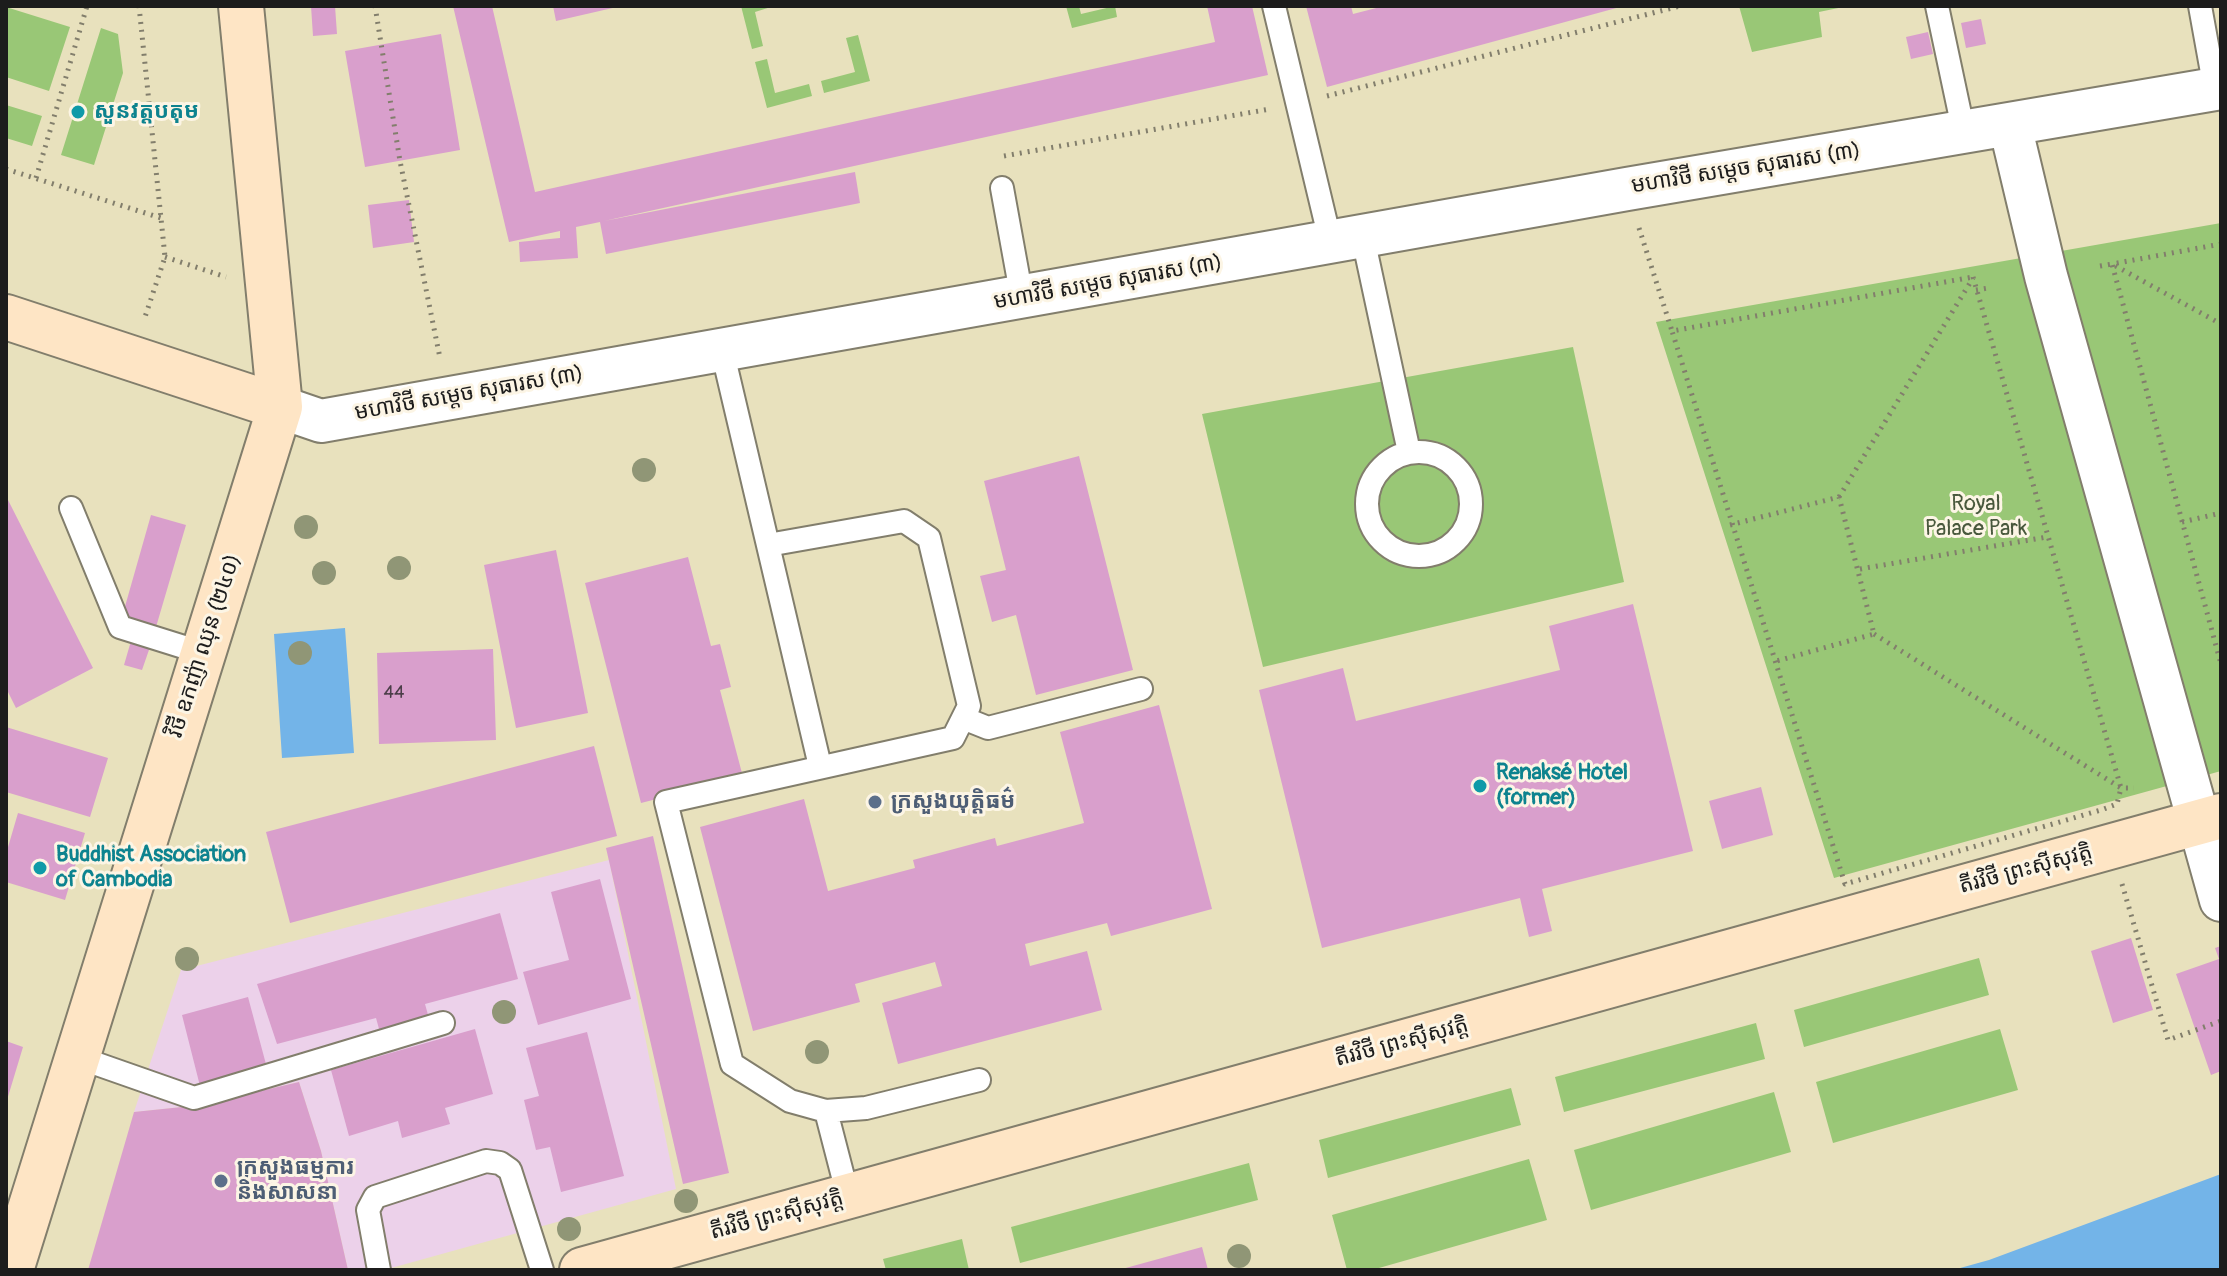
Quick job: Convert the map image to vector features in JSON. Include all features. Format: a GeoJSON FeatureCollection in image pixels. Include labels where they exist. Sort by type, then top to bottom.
{"type":"FeatureCollection","features":[{"type":"Feature","properties":{"kind":"main road","name":"វិថី ឧកញ៉ា ឈុន (២៤០)"},"geometry":{"type":"LineString","coordinates":[[11,1270],[280,407],[241,6]]}},
{"type":"Feature","properties":{"kind":"main road","name":"មហាវិថី សម្តេច សុធារស (៣)"},"geometry":{"type":"LineString","coordinates":[[6,317],[280,407]]}},
{"type":"Feature","properties":{"kind":"main road","name":"តីរវិថី ព្រះស៊ីសុវត្តិ"},"geometry":{"type":"LineString","coordinates":[[582,1270],[2210,819]]}},
{"type":"Feature","properties":{"kind":"street","name":"មហាវិថី សម្តេច សុធារស (៣)"},"geometry":{"type":"LineString","coordinates":[[280,407],[321,421],[1627,189],[2218,88]]}},
{"type":"Feature","properties":{"kind":"street"},"geometry":{"type":"LineString","coordinates":[[2010,125],[2046,276],[2210,819],[2221,900]]}},
{"type":"Feature","properties":{"kind":"lane"},"geometry":{"type":"LineString","coordinates":[[1274,6],[1409,452]]}},
{"type":"Feature","properties":{"kind":"lane"},"geometry":{"type":"LineString","coordinates":[[1937,6],[1964,133]]}},
{"type":"Feature","properties":{"kind":"lane"},"geometry":{"type":"LineString","coordinates":[[2200,6],[2218,88]]}},
{"type":"Feature","properties":{"kind":"lane"},"geometry":{"type":"LineString","coordinates":[[1002,188],[1022,298]]}},
{"type":"Feature","properties":{"kind":"lane"},"geometry":{"type":"LineString","coordinates":[[722,350],[820,766]]}},
{"type":"Feature","properties":{"kind":"lane"},"geometry":{"type":"LineString","coordinates":[[1409,452],[1428,452],[1446,458],[1460,470],[1469,486],[1472,505],[1468,524],[1453,545],[1423,557],[1407,556],[1381,542],[1371,527],[1366,503],[1373,478],[1392,459],[1409,452]]}},
{"type":"Feature","properties":{"kind":"lane"},"geometry":{"type":"LineString","coordinates":[[71,508],[120,627],[203,653]]}},
{"type":"Feature","properties":{"kind":"lane"},"geometry":{"type":"LineString","coordinates":[[768,545],[904,521],[929,538],[969,706],[953,738],[666,802],[732,1064],[790,1101],[826,1111],[866,1108],[979,1080]]}},
{"type":"Feature","properties":{"kind":"lane"},"geometry":{"type":"LineString","coordinates":[[963,718],[988,728],[1141,689]]}},
{"type":"Feature","properties":{"kind":"lane"},"geometry":{"type":"LineString","coordinates":[[77,1057],[194,1098],[443,1023]]}},
{"type":"Feature","properties":{"kind":"lane"},"geometry":{"type":"LineString","coordinates":[[826,1111],[848,1196]]}},
{"type":"Feature","properties":{"kind":"lane"},"geometry":{"type":"LineString","coordinates":[[379,1270],[368,1210],[375,1197],[486,1161],[500,1163],[510,1170],[542,1270]]}},
{"type":"Feature","properties":{"kind":"path"},"geometry":{"type":"LineString","coordinates":[[36,178],[87,6]]}},
{"type":"Feature","properties":{"kind":"path"},"geometry":{"type":"LineString","coordinates":[[131,359],[165,257],[139,6]]}},
{"type":"Feature","properties":{"kind":"path"},"geometry":{"type":"LineString","coordinates":[[375,6],[400,161],[427,284],[447,398]]}},
{"type":"Feature","properties":{"kind":"path"},"geometry":{"type":"LineString","coordinates":[[6,169],[161,218]]}},
{"type":"Feature","properties":{"kind":"path"},"geometry":{"type":"LineString","coordinates":[[1627,189],[1845,884],[2101,810],[2117,804],[2121,788],[1973,277]]}},
{"type":"Feature","properties":{"kind":"path"},"geometry":{"type":"LineString","coordinates":[[2100,266],[2221,244]]}},
{"type":"Feature","properties":{"kind":"path"},"geometry":{"type":"LineString","coordinates":[[165,257],[188,265]]}},
{"type":"Feature","properties":{"kind":"path"},"geometry":{"type":"LineString","coordinates":[[2112,264],[2221,324]]}},
{"type":"Feature","properties":{"kind":"path"},"geometry":{"type":"LineString","coordinates":[[2112,264],[2221,664]]}},
{"type":"Feature","properties":{"kind":"path"},"geometry":{"type":"LineString","coordinates":[[1672,331],[1973,277]]}},
{"type":"Feature","properties":{"kind":"path"},"geometry":{"type":"LineString","coordinates":[[1730,525],[1839,497],[1973,277]]}},
{"type":"Feature","properties":{"kind":"path"},"geometry":{"type":"LineString","coordinates":[[1976,290],[1988,288]]}},
{"type":"Feature","properties":{"kind":"path"},"geometry":{"type":"LineString","coordinates":[[1839,497],[1860,569],[1874,634],[2121,788],[2134,788]]}},
{"type":"Feature","properties":{"kind":"path"},"geometry":{"type":"LineString","coordinates":[[2182,522],[2221,513]]}},
{"type":"Feature","properties":{"kind":"path"},"geometry":{"type":"LineString","coordinates":[[1860,569],[2047,537]]}},
{"type":"Feature","properties":{"kind":"path"},"geometry":{"type":"LineString","coordinates":[[1773,662],[1874,634]]}},
{"type":"Feature","properties":{"kind":"path"},"geometry":{"type":"LineString","coordinates":[[2120,876],[2168,1040],[2221,1021]]}},
{"type":"Feature","properties":{"kind":"shaded area"},"geometry":{"type":"Polygon","coordinates":[[[609,860],[676,1189],[384,1270],[348,1270],[321,1151],[299,1082],[201,1105],[134,1112],[181,970],[609,860]]]}},
{"type":"Feature","properties":{"kind":"green space"},"geometry":{"type":"Polygon","coordinates":[[[741,6],[774,6],[755,12],[763,46],[752,49],[741,6]]]}},
{"type":"Feature","properties":{"kind":"green space"},"geometry":{"type":"Polygon","coordinates":[[[1066,6],[1079,6],[1081,14],[1115,6],[1117,17],[1072,28],[1066,6]]]}},
{"type":"Feature","properties":{"kind":"green space"},"geometry":{"type":"Polygon","coordinates":[[[1739,6],[1848,6],[1819,12],[1822,37],[1752,52],[1739,6]]]}},
{"type":"Feature","properties":{"kind":"green space"},"geometry":{"type":"Polygon","coordinates":[[[6,7],[70,27],[49,91],[6,77],[6,7]]]}},
{"type":"Feature","properties":{"kind":"green space"},"geometry":{"type":"Polygon","coordinates":[[[101,28],[118,34],[123,73],[94,165],[61,155],[101,28]]]}},
{"type":"Feature","properties":{"kind":"green space"},"geometry":{"type":"Polygon","coordinates":[[[858,35],[870,81],[824,93],[821,81],[855,72],[846,38],[858,35]]]}},
{"type":"Feature","properties":{"kind":"green space"},"geometry":{"type":"Polygon","coordinates":[[[767,59],[775,93],[809,84],[812,96],[767,108],[755,62],[767,59]]]}},
{"type":"Feature","properties":{"kind":"green space"},"geometry":{"type":"Polygon","coordinates":[[[6,105],[42,116],[32,146],[6,138],[6,105]]]}},
{"type":"Feature","properties":{"kind":"green space","name":"Royal Palace Park"},"geometry":{"type":"Polygon","coordinates":[[[2221,223],[2221,771],[1834,878],[1656,322],[2221,223]]]}},
{"type":"Feature","properties":{"kind":"green space"},"geometry":{"type":"Polygon","coordinates":[[[1573,347],[1624,582],[1263,667],[1202,414],[1573,347]]]}},
{"type":"Feature","properties":{"kind":"green space"},"geometry":{"type":"Polygon","coordinates":[[[1979,958],[1989,995],[1804,1047],[1794,1010],[1979,958]]]}},
{"type":"Feature","properties":{"kind":"green space"},"geometry":{"type":"Polygon","coordinates":[[[1756,1023],[1765,1059],[1564,1112],[1555,1077],[1756,1023]]]}},
{"type":"Feature","properties":{"kind":"green space"},"geometry":{"type":"Polygon","coordinates":[[[2000,1029],[2018,1090],[1833,1143],[1816,1082],[2000,1029]]]}},
{"type":"Feature","properties":{"kind":"green space"},"geometry":{"type":"Polygon","coordinates":[[[1511,1088],[1521,1125],[1328,1178],[1319,1140],[1511,1088]]]}},
{"type":"Feature","properties":{"kind":"green space"},"geometry":{"type":"Polygon","coordinates":[[[1774,1092],[1791,1152],[1591,1210],[1574,1150],[1774,1092]]]}},
{"type":"Feature","properties":{"kind":"green space"},"geometry":{"type":"Polygon","coordinates":[[[1529,1159],[1547,1220],[1372,1270],[1347,1270],[1332,1215],[1529,1159]]]}},
{"type":"Feature","properties":{"kind":"green space"},"geometry":{"type":"Polygon","coordinates":[[[1249,1163],[1258,1200],[1020,1263],[1011,1227],[1249,1163]]]}},
{"type":"Feature","properties":{"kind":"green space"},"geometry":{"type":"Polygon","coordinates":[[[962,1239],[969,1270],[886,1270],[883,1259],[962,1239]]]}},
{"type":"Feature","properties":{"kind":"water"},"geometry":{"type":"Polygon","coordinates":[[[345,628],[354,753],[282,758],[274,634],[345,628]]]}},
{"type":"Feature","properties":{"kind":"water"},"geometry":{"type":"Polygon","coordinates":[[[2221,1174],[2221,1270],[1953,1270],[1989,1260],[2221,1174]]]}},
{"type":"Feature","properties":{"kind":"building"},"geometry":{"type":"Polygon","coordinates":[[[311,6],[335,6],[337,34],[313,36],[311,6]]]}},
{"type":"Feature","properties":{"kind":"building"},"geometry":{"type":"Polygon","coordinates":[[[453,6],[492,6],[535,192],[1215,42],[1207,6],[1252,6],[1268,75],[604,221],[855,172],[860,203],[606,254],[600,222],[576,227],[578,258],[520,262],[519,242],[560,238],[560,231],[509,242],[453,6]]]}},
{"type":"Feature","properties":{"kind":"building"},"geometry":{"type":"Polygon","coordinates":[[[553,6],[617,6],[617,7],[556,21],[553,6]]]}},
{"type":"Feature","properties":{"kind":"building"},"geometry":{"type":"Polygon","coordinates":[[[1306,6],[1351,6],[1353,14],[1384,6],[1620,7],[1327,87],[1306,6]]]}},
{"type":"Feature","properties":{"kind":"building"},"geometry":{"type":"Polygon","coordinates":[[[1981,19],[1986,44],[1966,48],[1961,23],[1981,19]]]}},
{"type":"Feature","properties":{"kind":"building"},"geometry":{"type":"Polygon","coordinates":[[[1928,32],[1933,54],[1911,59],[1906,37],[1928,32]]]}},
{"type":"Feature","properties":{"kind":"building"},"geometry":{"type":"Polygon","coordinates":[[[441,34],[460,150],[365,167],[345,51],[441,34]]]}},
{"type":"Feature","properties":{"kind":"building"},"geometry":{"type":"Polygon","coordinates":[[[409,200],[414,242],[373,248],[368,205],[409,200]]]}},
{"type":"Feature","properties":{"kind":"building"},"geometry":{"type":"Polygon","coordinates":[[[1079,456],[1133,670],[1036,695],[1016,615],[992,622],[980,576],[1006,570],[984,481],[1079,456]]]}},
{"type":"Feature","properties":{"kind":"building"},"geometry":{"type":"Polygon","coordinates":[[[6,496],[93,668],[16,708],[6,688],[6,496]]]}},
{"type":"Feature","properties":{"kind":"building"},"geometry":{"type":"Polygon","coordinates":[[[151,515],[186,525],[156,627],[122,617],[151,515]]]}},
{"type":"Feature","properties":{"kind":"building"},"geometry":{"type":"Polygon","coordinates":[[[556,550],[588,713],[516,728],[484,565],[556,550]]]}},
{"type":"Feature","properties":{"kind":"building"},"geometry":{"type":"Polygon","coordinates":[[[688,557],[711,646],[720,644],[731,687],[720,690],[743,777],[641,803],[585,583],[688,557]]]}},
{"type":"Feature","properties":{"kind":"building","name":"Renaksé Hotel (former)"},"geometry":{"type":"Polygon","coordinates":[[[1633,604],[1693,851],[1542,889],[1552,931],[1529,937],[1520,898],[1322,948],[1259,690],[1343,668],[1356,721],[1560,670],[1549,626],[1633,604]]]}},
{"type":"Feature","properties":{"kind":"building"},"geometry":{"type":"Polygon","coordinates":[[[131,641],[150,647],[142,670],[124,665],[131,641]]]}},
{"type":"Feature","properties":{"kind":"building"},"geometry":{"type":"Polygon","coordinates":[[[493,649],[496,740],[379,744],[377,653],[493,649]]]}},
{"type":"Feature","properties":{"kind":"building"},"geometry":{"type":"Polygon","coordinates":[[[1159,705],[1212,909],[1111,936],[1107,923],[1025,944],[1030,966],[1087,951],[1102,1010],[898,1064],[882,1003],[942,986],[935,962],[855,984],[860,1002],[753,1031],[700,827],[804,799],[828,891],[915,868],[913,860],[995,838],[997,846],[1084,823],[1060,732],[1159,705]]]}},
{"type":"Feature","properties":{"kind":"building"},"geometry":{"type":"Polygon","coordinates":[[[6,727],[108,758],[90,817],[6,792],[6,727]]]}},
{"type":"Feature","properties":{"kind":"building"},"geometry":{"type":"Polygon","coordinates":[[[594,746],[617,836],[290,923],[266,832],[594,746]]]}},
{"type":"Feature","properties":{"kind":"building"},"geometry":{"type":"Polygon","coordinates":[[[1761,787],[1773,835],[1722,849],[1709,801],[1761,787]]]}},
{"type":"Feature","properties":{"kind":"building","name":"Buddhist Association of Cambodia"},"geometry":{"type":"Polygon","coordinates":[[[18,813],[85,833],[65,900],[6,882],[6,854],[18,813]]]}},
{"type":"Feature","properties":{"kind":"building"},"geometry":{"type":"Polygon","coordinates":[[[653,836],[729,1173],[683,1184],[606,848],[653,836]]]}},
{"type":"Feature","properties":{"kind":"building"},"geometry":{"type":"Polygon","coordinates":[[[600,879],[631,999],[538,1025],[523,972],[569,960],[551,892],[600,879]]]}},
{"type":"Feature","properties":{"kind":"building"},"geometry":{"type":"Polygon","coordinates":[[[500,913],[518,979],[425,1004],[430,1022],[381,1036],[376,1018],[277,1044],[257,984],[500,913]]]}},
{"type":"Feature","properties":{"kind":"building"},"geometry":{"type":"Polygon","coordinates":[[[2131,938],[2153,1010],[2113,1023],[2091,951],[2131,938]]]}},
{"type":"Feature","properties":{"kind":"building"},"geometry":{"type":"Polygon","coordinates":[[[2221,946],[2221,1071],[2211,1075],[2176,974],[2219,959],[2215,948],[2221,946]]]}},
{"type":"Feature","properties":{"kind":"building"},"geometry":{"type":"Polygon","coordinates":[[[248,997],[267,1068],[200,1086],[182,1015],[248,997]]]}},
{"type":"Feature","properties":{"kind":"building"},"geometry":{"type":"Polygon","coordinates":[[[475,1029],[493,1094],[445,1108],[450,1124],[402,1138],[398,1121],[349,1136],[331,1070],[475,1029]]]}},
{"type":"Feature","properties":{"kind":"building"},"geometry":{"type":"Polygon","coordinates":[[[587,1032],[624,1176],[561,1192],[550,1147],[536,1150],[524,1100],[539,1096],[526,1048],[587,1032]]]}},
{"type":"Feature","properties":{"kind":"building"},"geometry":{"type":"Polygon","coordinates":[[[6,1041],[23,1047],[7,1100],[6,1100],[6,1041]]]}},
{"type":"Feature","properties":{"kind":"building","name":"ក្រសួងធម្មការ និងសាសនា"},"geometry":{"type":"Polygon","coordinates":[[[299,1082],[321,1151],[348,1270],[88,1270],[134,1112],[201,1105],[299,1082]]]}},
{"type":"Feature","properties":{"kind":"building"},"geometry":{"type":"Polygon","coordinates":[[[1202,1247],[1208,1270],[1122,1269],[1202,1247]]]}},
{"type":"Feature","properties":{"kind":"place","name":"សួនវត្តបតុម"},"geometry":{"type":"Point","coordinates":[78,112]}},
{"type":"Feature","properties":{"kind":"place","name":"Renaksé Hotel (former)"},"geometry":{"type":"Point","coordinates":[1480,786]}},
{"type":"Feature","properties":{"kind":"place","name":"ក្រសួងយុត្ដិធម៌"},"geometry":{"type":"Point","coordinates":[875,802]}},
{"type":"Feature","properties":{"kind":"place","name":"Buddhist Association of Cambodia"},"geometry":{"type":"Point","coordinates":[40,868]}},
{"type":"Feature","properties":{"kind":"place","name":"ក្រសួងធម្មការ និងសាសនា"},"geometry":{"type":"Point","coordinates":[221,1181]}}]}
